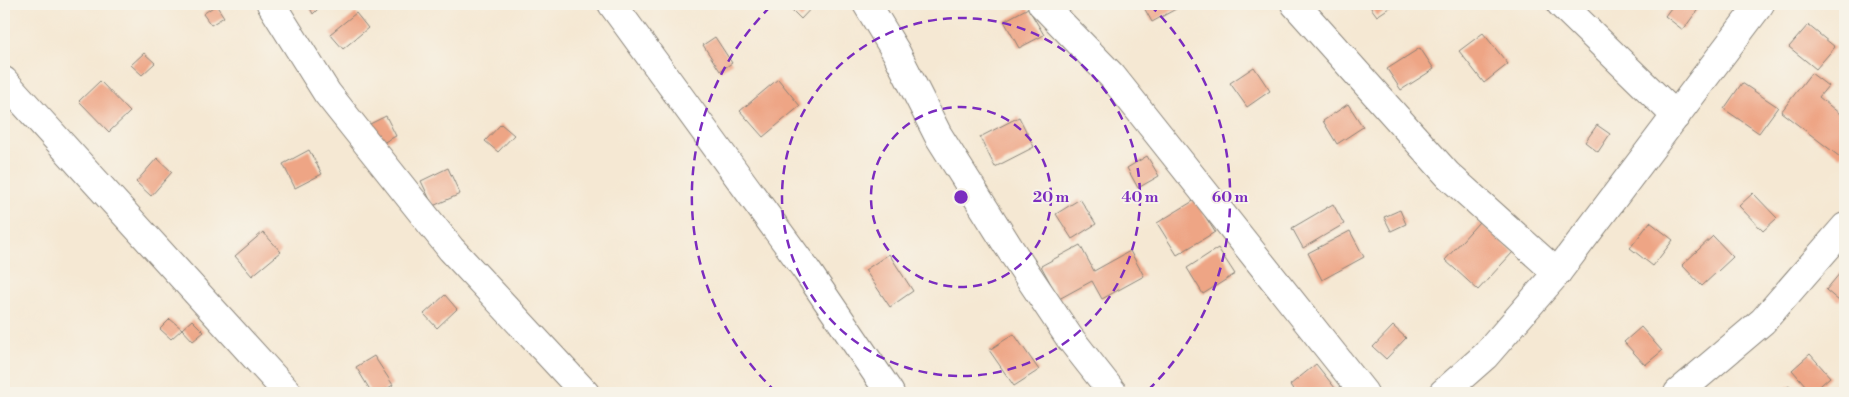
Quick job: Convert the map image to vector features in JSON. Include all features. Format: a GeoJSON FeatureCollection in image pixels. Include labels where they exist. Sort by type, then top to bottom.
{"type":"FeatureCollection","features":[{"type":"Feature","properties":{"kind":"street"},"geometry":{"type":"LineString","coordinates":[[271,4],[327,93],[444,242],[585,393]]}},
{"type":"Feature","properties":{"kind":"street"},"geometry":{"type":"LineString","coordinates":[[612,4],[808,271],[890,393]]}},
{"type":"Feature","properties":{"kind":"street"},"geometry":{"type":"LineString","coordinates":[[867,4],[896,52],[938,135],[1003,238],[1069,337],[1113,393]]}},
{"type":"Feature","properties":{"kind":"street"},"geometry":{"type":"LineString","coordinates":[[1042,4],[1112,76],[1364,393]]}},
{"type":"Feature","properties":{"kind":"street"},"geometry":{"type":"LineString","coordinates":[[1295,4],[1448,175],[1557,273]]}},
{"type":"Feature","properties":{"kind":"street"},"geometry":{"type":"LineString","coordinates":[[1561,4],[1676,116]]}},
{"type":"Feature","properties":{"kind":"street"},"geometry":{"type":"LineString","coordinates":[[1444,393],[1484,356],[1557,273],[1760,4]]}},
{"type":"Feature","properties":{"kind":"street"},"geometry":{"type":"LineString","coordinates":[[4,81],[288,393]]}},
{"type":"Feature","properties":{"kind":"street"},"geometry":{"type":"LineString","coordinates":[[1678,393],[1763,321],[1845,227]]}},
{"type":"Feature","properties":{"kind":"building"},"geometry":{"type":"Polygon","coordinates":[[[308,4],[323,4],[313,14],[308,4]]]}},
{"type":"Feature","properties":{"kind":"building"},"geometry":{"type":"Polygon","coordinates":[[[815,4],[801,19],[787,5],[815,4]]]}},
{"type":"Feature","properties":{"kind":"building"},"geometry":{"type":"Polygon","coordinates":[[[1142,4],[1185,4],[1152,22],[1142,4]]]}},
{"type":"Feature","properties":{"kind":"building"},"geometry":{"type":"Polygon","coordinates":[[[1368,4],[1395,4],[1377,16],[1368,4]]]}},
{"type":"Feature","properties":{"kind":"building"},"geometry":{"type":"Polygon","coordinates":[[[1674,4],[1693,4],[1699,8],[1683,30],[1665,16],[1674,4]]]}},
{"type":"Feature","properties":{"kind":"building"},"geometry":{"type":"Polygon","coordinates":[[[216,5],[224,17],[211,25],[203,14],[216,5]]]}},
{"type":"Feature","properties":{"kind":"building"},"geometry":{"type":"Polygon","coordinates":[[[1028,8],[1044,35],[1019,48],[1004,21],[1028,8]]]}},
{"type":"Feature","properties":{"kind":"building"},"geometry":{"type":"Polygon","coordinates":[[[356,13],[368,28],[343,49],[330,34],[356,13]]]}},
{"type":"Feature","properties":{"kind":"building"},"geometry":{"type":"Polygon","coordinates":[[[1808,25],[1835,47],[1816,69],[1789,47],[1808,25]]]}},
{"type":"Feature","properties":{"kind":"building"},"geometry":{"type":"Polygon","coordinates":[[[1483,33],[1508,64],[1484,83],[1459,51],[1483,33]]]}},
{"type":"Feature","properties":{"kind":"building"},"geometry":{"type":"Polygon","coordinates":[[[715,37],[732,63],[720,71],[703,45],[715,37]]]}},
{"type":"Feature","properties":{"kind":"building"},"geometry":{"type":"Polygon","coordinates":[[[1420,48],[1434,69],[1401,90],[1387,69],[1420,48]]]}},
{"type":"Feature","properties":{"kind":"building"},"geometry":{"type":"Polygon","coordinates":[[[144,53],[155,63],[142,75],[131,65],[144,53]]]}},
{"type":"Feature","properties":{"kind":"building"},"geometry":{"type":"Polygon","coordinates":[[[1254,67],[1270,91],[1247,107],[1230,83],[1254,67]]]}},
{"type":"Feature","properties":{"kind":"building"},"geometry":{"type":"Polygon","coordinates":[[[1811,73],[1828,86],[1819,97],[1845,118],[1845,150],[1840,157],[1781,112],[1811,73]]]}},
{"type":"Feature","properties":{"kind":"building"},"geometry":{"type":"Polygon","coordinates":[[[778,79],[800,106],[763,137],[740,111],[778,79]]]}},
{"type":"Feature","properties":{"kind":"building"},"geometry":{"type":"Polygon","coordinates":[[[100,81],[130,112],[109,132],[79,101],[100,81]]]}},
{"type":"Feature","properties":{"kind":"building"},"geometry":{"type":"Polygon","coordinates":[[[1742,83],[1778,107],[1759,133],[1724,109],[1742,83]]]}},
{"type":"Feature","properties":{"kind":"building"},"geometry":{"type":"Polygon","coordinates":[[[1348,104],[1363,127],[1337,144],[1323,121],[1348,104]]]}},
{"type":"Feature","properties":{"kind":"building"},"geometry":{"type":"Polygon","coordinates":[[[386,116],[396,136],[373,148],[362,128],[386,116]]]}},
{"type":"Feature","properties":{"kind":"building"},"geometry":{"type":"Polygon","coordinates":[[[1019,117],[1034,147],[995,167],[980,137],[1019,117]]]}},
{"type":"Feature","properties":{"kind":"building"},"geometry":{"type":"Polygon","coordinates":[[[501,124],[514,135],[498,152],[485,141],[501,124]]]}},
{"type":"Feature","properties":{"kind":"building"},"geometry":{"type":"Polygon","coordinates":[[[1597,125],[1610,134],[1598,152],[1585,142],[1597,125]]]}},
{"type":"Feature","properties":{"kind":"building"},"geometry":{"type":"Polygon","coordinates":[[[309,150],[322,174],[295,188],[283,164],[309,150]]]}},
{"type":"Feature","properties":{"kind":"building"},"geometry":{"type":"Polygon","coordinates":[[[1147,156],[1159,176],[1138,188],[1127,168],[1147,156]]]}},
{"type":"Feature","properties":{"kind":"building"},"geometry":{"type":"Polygon","coordinates":[[[157,158],[172,172],[151,196],[136,182],[157,158]]]}},
{"type":"Feature","properties":{"kind":"building"},"geometry":{"type":"Polygon","coordinates":[[[448,168],[460,194],[433,206],[421,181],[448,168]]]}},
{"type":"Feature","properties":{"kind":"building"},"geometry":{"type":"Polygon","coordinates":[[[1753,193],[1777,218],[1763,231],[1739,206],[1753,193]]]}},
{"type":"Feature","properties":{"kind":"building"},"geometry":{"type":"Polygon","coordinates":[[[1080,199],[1096,224],[1072,239],[1056,214],[1080,199]]]}},
{"type":"Feature","properties":{"kind":"building"},"geometry":{"type":"Polygon","coordinates":[[[1195,200],[1215,232],[1177,255],[1157,223],[1195,200]]]}},
{"type":"Feature","properties":{"kind":"building"},"geometry":{"type":"Polygon","coordinates":[[[1333,204],[1344,224],[1303,248],[1292,228],[1333,204]]]}},
{"type":"Feature","properties":{"kind":"building"},"geometry":{"type":"Polygon","coordinates":[[[1400,210],[1406,224],[1391,231],[1384,217],[1400,210]]]}},
{"type":"Feature","properties":{"kind":"building"},"geometry":{"type":"Polygon","coordinates":[[[1479,222],[1513,252],[1478,290],[1445,260],[1479,222]]]}},
{"type":"Feature","properties":{"kind":"building"},"geometry":{"type":"Polygon","coordinates":[[[1650,222],[1673,240],[1653,266],[1630,248],[1650,222]]]}},
{"type":"Feature","properties":{"kind":"building"},"geometry":{"type":"Polygon","coordinates":[[[1350,231],[1364,257],[1322,280],[1308,253],[1350,231]]]}},
{"type":"Feature","properties":{"kind":"building"},"geometry":{"type":"Polygon","coordinates":[[[263,232],[281,252],[252,276],[235,256],[263,232]]]}},
{"type":"Feature","properties":{"kind":"building"},"geometry":{"type":"Polygon","coordinates":[[[1713,236],[1733,257],[1702,286],[1682,265],[1713,236]]]}},
{"type":"Feature","properties":{"kind":"building"},"geometry":{"type":"Polygon","coordinates":[[[1080,245],[1094,271],[1130,251],[1144,276],[1102,299],[1092,281],[1059,299],[1041,266],[1080,245]]]}},
{"type":"Feature","properties":{"kind":"building"},"geometry":{"type":"Polygon","coordinates":[[[1218,248],[1235,274],[1203,294],[1187,268],[1218,248]]]}},
{"type":"Feature","properties":{"kind":"building"},"geometry":{"type":"Polygon","coordinates":[[[889,254],[913,291],[890,307],[865,270],[889,254]]]}},
{"type":"Feature","properties":{"kind":"building"},"geometry":{"type":"Polygon","coordinates":[[[1845,267],[1845,293],[1839,301],[1826,290],[1845,267]]]}},
{"type":"Feature","properties":{"kind":"building"},"geometry":{"type":"Polygon","coordinates":[[[445,295],[457,309],[437,328],[424,314],[445,295]]]}},
{"type":"Feature","properties":{"kind":"building"},"geometry":{"type":"Polygon","coordinates":[[[170,319],[182,329],[171,339],[160,329],[170,319]]]}},
{"type":"Feature","properties":{"kind":"building"},"geometry":{"type":"Polygon","coordinates":[[[192,320],[204,332],[193,341],[182,329],[192,320]]]}},
{"type":"Feature","properties":{"kind":"building"},"geometry":{"type":"Polygon","coordinates":[[[1393,326],[1406,338],[1386,359],[1373,347],[1393,326]]]}},
{"type":"Feature","properties":{"kind":"building"},"geometry":{"type":"Polygon","coordinates":[[[1641,327],[1662,351],[1645,365],[1624,342],[1641,327]]]}},
{"type":"Feature","properties":{"kind":"building"},"geometry":{"type":"Polygon","coordinates":[[[1014,334],[1039,370],[1014,386],[989,350],[1014,334]]]}},
{"type":"Feature","properties":{"kind":"building"},"geometry":{"type":"Polygon","coordinates":[[[1810,354],[1830,377],[1812,393],[1792,370],[1810,354]]]}},
{"type":"Feature","properties":{"kind":"building"},"geometry":{"type":"Polygon","coordinates":[[[374,356],[393,385],[380,393],[372,393],[356,367],[374,356]]]}},
{"type":"Feature","properties":{"kind":"building"},"geometry":{"type":"Polygon","coordinates":[[[1316,364],[1339,393],[1296,393],[1290,385],[1316,364]]]}},
{"type":"Feature","properties":{"kind":"building"},"geometry":{"type":"Polygon","coordinates":[[[1789,386],[1794,393],[1779,393],[1789,386]]]}}]}
